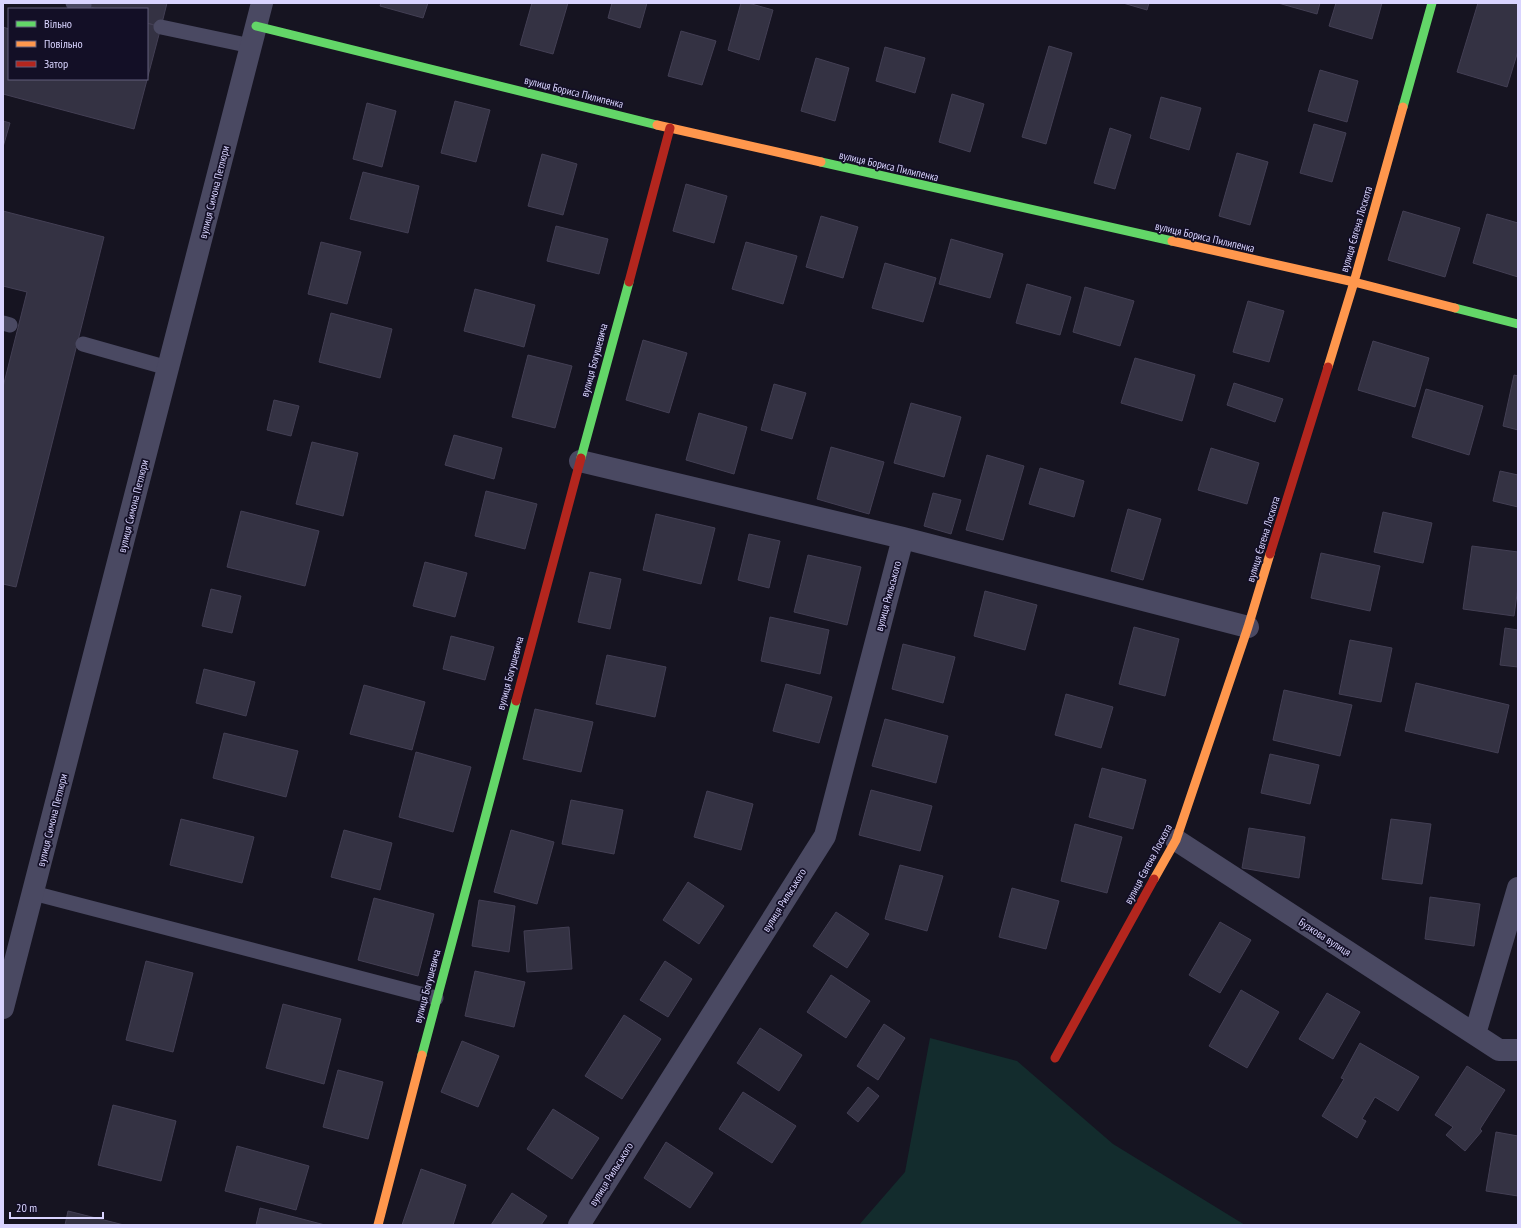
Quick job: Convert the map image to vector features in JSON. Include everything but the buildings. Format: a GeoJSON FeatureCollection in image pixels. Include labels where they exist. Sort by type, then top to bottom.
{"type":"FeatureCollection","features":[{"type":"Feature","properties":{"kind":"street","name":"вулиця Симона Петлюри"},"geometry":{"type":"LineString","coordinates":[[3,1008],[262,3]]}},
{"type":"Feature","properties":{"kind":"street","name":"вулиця Євгена Лоскота"},"geometry":{"type":"LineString","coordinates":[[1055,1058],[1176,840],[1248,627],[1354,282],[1432,3]]}},
{"type":"Feature","properties":{"kind":"street","name":"вулиця Бориса Пилипенка"},"geometry":{"type":"LineString","coordinates":[[254,36],[1354,282],[1518,324]]}},
{"type":"Feature","properties":{"kind":"street","name":"вулиця Богушевича"},"geometry":{"type":"LineString","coordinates":[[378,1225],[436,998],[670,128]]}},
{"type":"Feature","properties":{"kind":"street"},"geometry":{"type":"LineString","coordinates":[[580,461],[903,538],[1248,627]]}},
{"type":"Feature","properties":{"kind":"street","name":"вулиця Рильського"},"geometry":{"type":"LineString","coordinates":[[580,1225],[825,836],[903,538]]}},
{"type":"Feature","properties":{"kind":"street","name":"Бузкова вулиця"},"geometry":{"type":"LineString","coordinates":[[1176,840],[1499,1050],[1518,1050]]}},
{"type":"Feature","properties":{"kind":"street"},"geometry":{"type":"LineString","coordinates":[[1475,1034],[1518,888]]}},
{"type":"Feature","properties":{"kind":"lane"},"geometry":{"type":"LineString","coordinates":[[161,27],[254,36]]}},
{"type":"Feature","properties":{"kind":"lane"},"geometry":{"type":"LineString","coordinates":[[83,344],[168,368]]}},
{"type":"Feature","properties":{"kind":"lane"},"geometry":{"type":"LineString","coordinates":[[33,893],[436,998]]}},
{"type":"Feature","properties":{"kind":"green space"},"geometry":{"type":"Polygon","coordinates":[[[930,1038],[1017,1061],[1113,1144],[1245,1225],[859,1225],[905,1172],[930,1038]]]}},
{"type":"Feature","properties":{"kind":"traffic: fast"},"geometry":{"type":"LineString","coordinates":[[1403,107],[1432,3]]}},
{"type":"Feature","properties":{"kind":"traffic: fast"},"geometry":{"type":"LineString","coordinates":[[256,26],[657,125]]}},
{"type":"Feature","properties":{"kind":"traffic: fast"},"geometry":{"type":"LineString","coordinates":[[821,162],[1172,241]]}},
{"type":"Feature","properties":{"kind":"traffic: fast"},"geometry":{"type":"LineString","coordinates":[[581,458],[629,282]]}},
{"type":"Feature","properties":{"kind":"traffic: fast"},"geometry":{"type":"LineString","coordinates":[[1455,308],[1518,324]]}},
{"type":"Feature","properties":{"kind":"traffic: fast"},"geometry":{"type":"LineString","coordinates":[[422,1055],[516,701]]}},
{"type":"Feature","properties":{"kind":"traffic: slow"},"geometry":{"type":"LineString","coordinates":[[1328,367],[1354,282],[1403,107]]}},
{"type":"Feature","properties":{"kind":"traffic: slow"},"geometry":{"type":"LineString","coordinates":[[657,125],[821,162]]}},
{"type":"Feature","properties":{"kind":"traffic: slow"},"geometry":{"type":"LineString","coordinates":[[1172,241],[1354,282],[1455,308]]}},
{"type":"Feature","properties":{"kind":"traffic: slow"},"geometry":{"type":"LineString","coordinates":[[1154,879],[1176,840],[1248,627],[1270,554]]}},
{"type":"Feature","properties":{"kind":"traffic: slow"},"geometry":{"type":"LineString","coordinates":[[378,1225],[422,1055]]}},
{"type":"Feature","properties":{"kind":"traffic: jam"},"geometry":{"type":"LineString","coordinates":[[629,282],[670,128]]}},
{"type":"Feature","properties":{"kind":"traffic: jam"},"geometry":{"type":"LineString","coordinates":[[1270,554],[1328,367]]}},
{"type":"Feature","properties":{"kind":"traffic: jam"},"geometry":{"type":"LineString","coordinates":[[516,701],[581,458]]}},
{"type":"Feature","properties":{"kind":"traffic: jam"},"geometry":{"type":"LineString","coordinates":[[1055,1058],[1154,879]]}}]}
